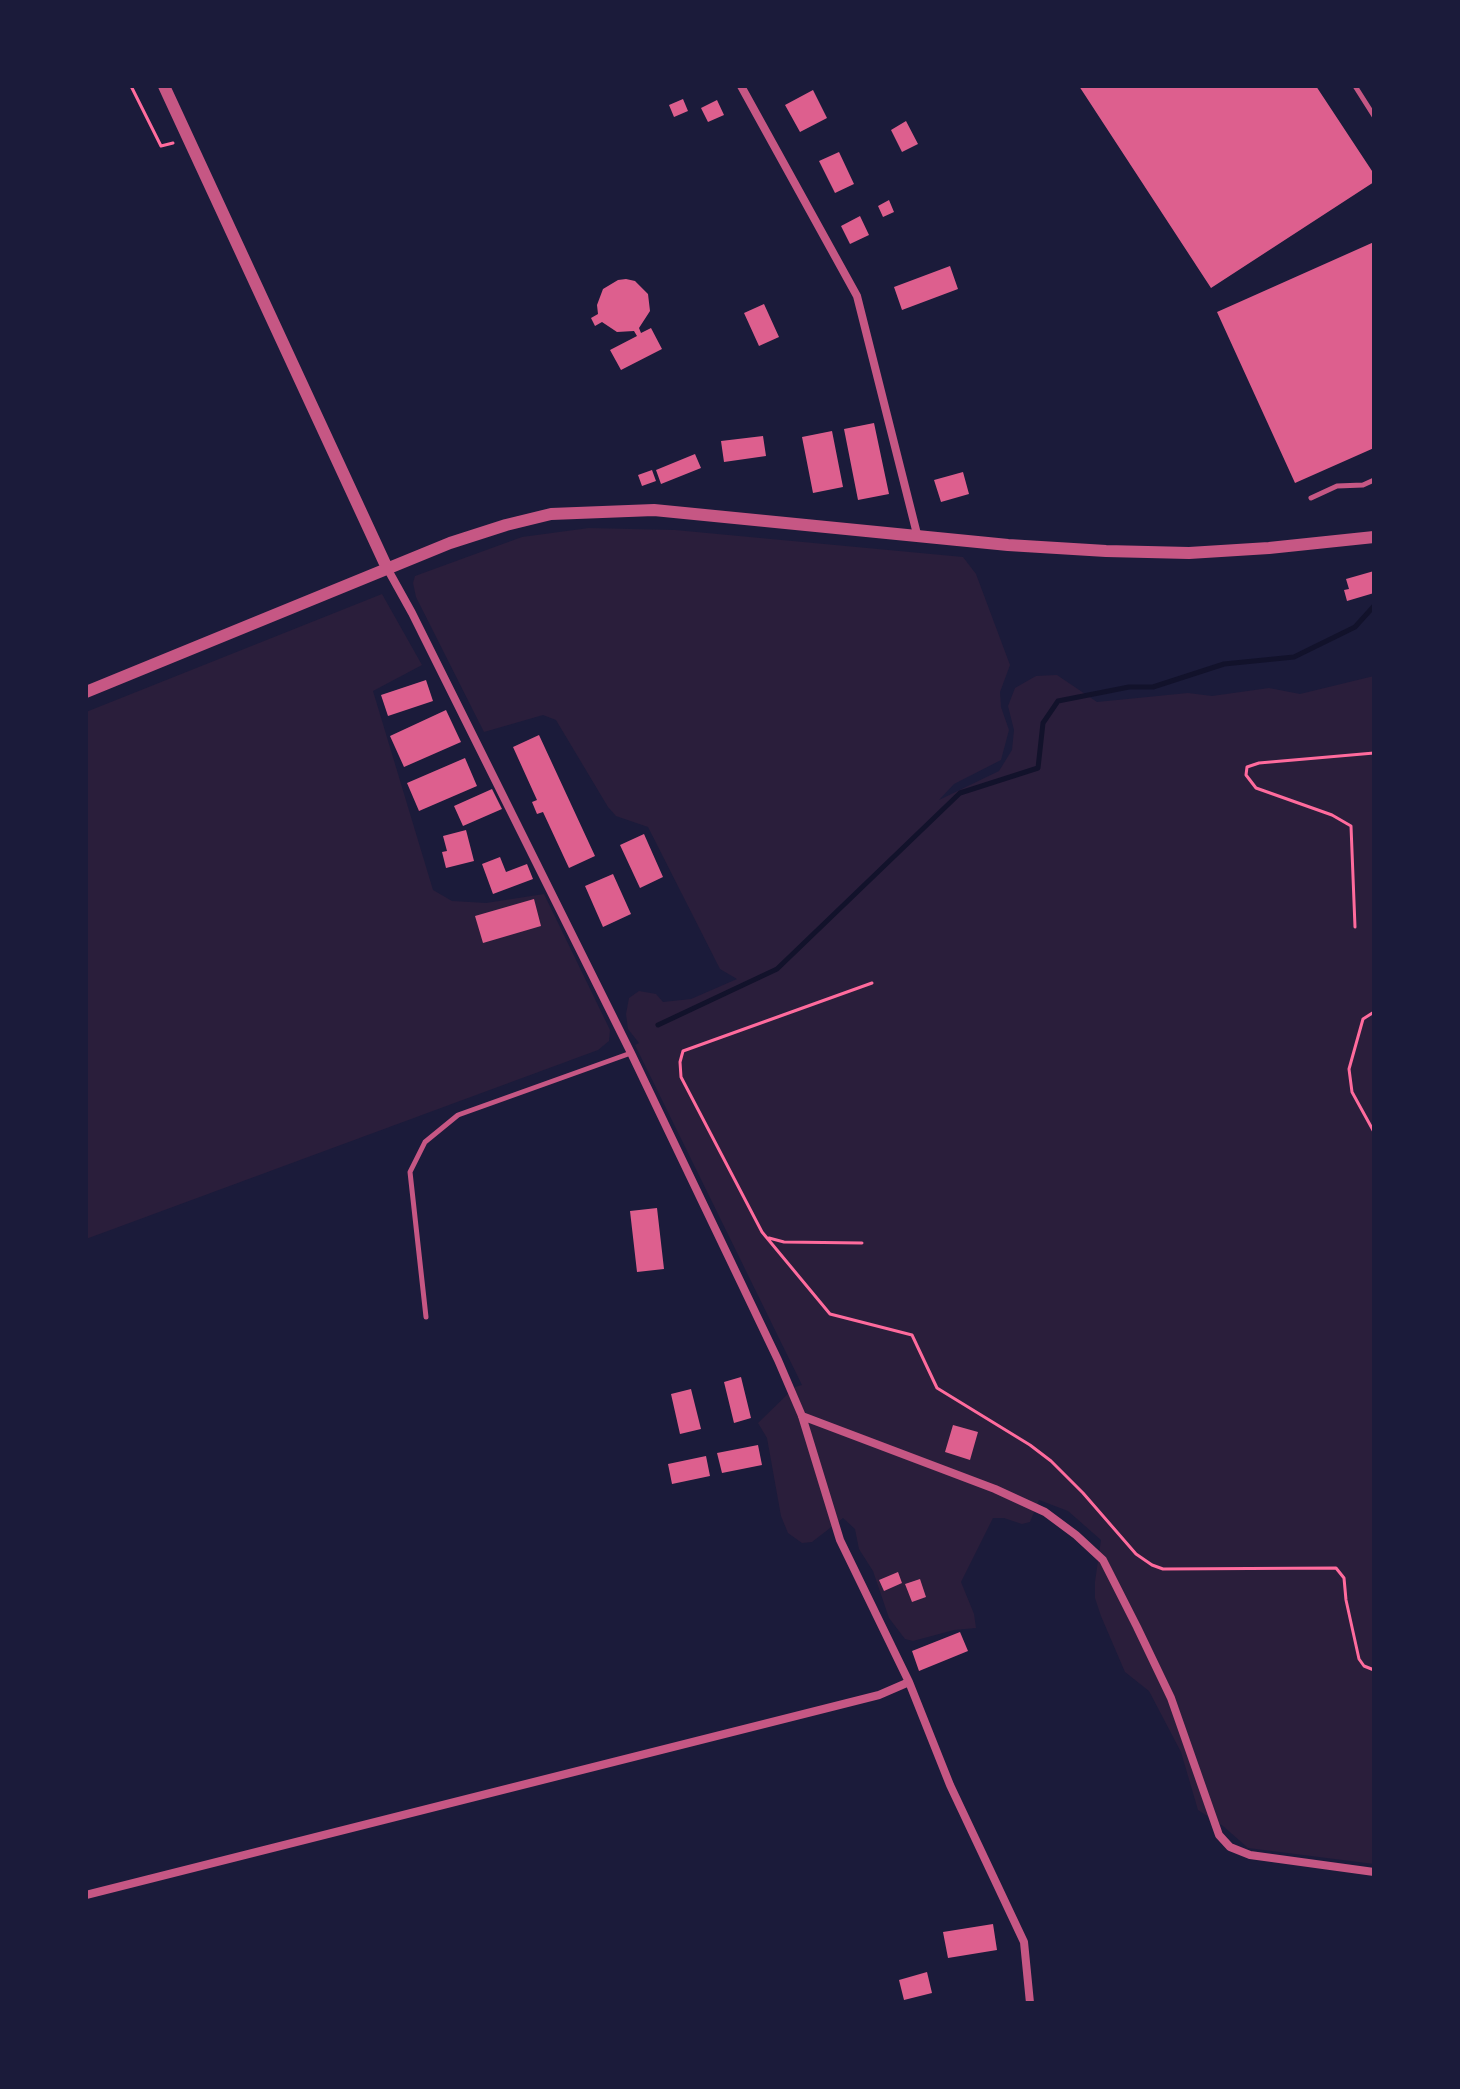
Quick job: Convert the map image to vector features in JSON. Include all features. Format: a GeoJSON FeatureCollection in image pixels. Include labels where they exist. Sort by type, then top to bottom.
{"type":"FeatureCollection","features":[{"type":"Feature","properties":{"kind":"street"},"geometry":{"type":"LineString","coordinates":[[164,86],[387,568],[631,1053],[778,1360],[802,1416],[840,1540],[909,1682],[950,1785],[1024,1942],[1030,2003]]}},
{"type":"Feature","properties":{"kind":"street"},"geometry":{"type":"LineString","coordinates":[[741,86],[857,296],[917,534]]}},
{"type":"Feature","properties":{"kind":"street"},"geometry":{"type":"LineString","coordinates":[[86,692],[450,543],[551,514],[654,510],[1022,546],[1189,553],[1374,537]]}},
{"type":"Feature","properties":{"kind":"street"},"geometry":{"type":"LineString","coordinates":[[802,1416],[995,1489],[1045,1512],[1076,1535],[1103,1560],[1144,1641],[1171,1698],[1219,1835],[1230,1847],[1250,1855],[1374,1872]]}},
{"type":"Feature","properties":{"kind":"street"},"geometry":{"type":"LineString","coordinates":[[86,1895],[879,1695],[909,1682]]}},
{"type":"Feature","properties":{"kind":"lane"},"geometry":{"type":"LineString","coordinates":[[1355,86],[1374,116]]}},
{"type":"Feature","properties":{"kind":"lane"},"geometry":{"type":"LineString","coordinates":[[1311,498],[1337,486],[1363,485],[1374,480]]}},
{"type":"Feature","properties":{"kind":"lane"},"geometry":{"type":"LineString","coordinates":[[426,1317],[410,1172],[425,1142],[458,1115],[631,1053]]}},
{"type":"Feature","properties":{"kind":"path"},"geometry":{"type":"LineString","coordinates":[[131,86],[161,146],[189,140]]}},
{"type":"Feature","properties":{"kind":"path"},"geometry":{"type":"LineString","coordinates":[[1355,927],[1351,826],[1332,815],[1256,788],[1248,780],[1247,767],[1269,761],[1374,753]]}},
{"type":"Feature","properties":{"kind":"path"},"geometry":{"type":"LineString","coordinates":[[872,983],[683,1051],[681,1077],[766,1236],[830,1314],[912,1335],[937,1388],[1051,1461],[1136,1554],[1152,1565],[1163,1569],[1336,1568],[1344,1578],[1359,1659],[1364,1666],[1374,1670]]}},
{"type":"Feature","properties":{"kind":"path"},"geometry":{"type":"LineString","coordinates":[[1374,1012],[1363,1019],[1349,1069],[1349,1087],[1374,1129]]}},
{"type":"Feature","properties":{"kind":"path"},"geometry":{"type":"LineString","coordinates":[[766,1236],[784,1242],[862,1243]]}},
{"type":"Feature","properties":{"kind":"shaded area"},"geometry":{"type":"Polygon","coordinates":[[[589,528],[675,530],[963,557],[976,574],[1010,665],[1000,692],[1001,707],[1009,730],[1001,760],[954,784],[939,800],[999,771],[1012,750],[1014,730],[1008,706],[1015,688],[1036,676],[1057,675],[1097,702],[1188,693],[1212,696],[1269,688],[1300,694],[1374,676],[1374,1864],[1248,1848],[1198,1810],[1181,1752],[1149,1691],[1125,1672],[1101,1616],[1095,1598],[1095,1582],[1101,1540],[1068,1511],[1039,1500],[1030,1522],[1022,1524],[993,1518],[961,1582],[974,1614],[976,1628],[954,1630],[913,1641],[905,1639],[889,1618],[873,1571],[859,1549],[855,1529],[843,1518],[812,1542],[802,1543],[788,1533],[781,1516],[767,1438],[758,1423],[795,1387],[802,1385],[635,1045],[639,1043],[628,1029],[626,1014],[629,998],[639,991],[656,994],[663,1002],[691,999],[737,979],[720,969],[648,827],[616,816],[608,807],[556,720],[543,715],[484,732],[416,597],[413,583],[415,576],[522,537],[589,528]]]}},
{"type":"Feature","properties":{"kind":"shaded area"},"geometry":{"type":"Polygon","coordinates":[[[382,594],[422,665],[373,691],[433,890],[452,901],[486,903],[544,894],[610,1030],[609,1041],[598,1050],[86,1239],[86,712],[382,594]]]}},
{"type":"Feature","properties":{"kind":"building"},"geometry":{"type":"Polygon","coordinates":[[[1079,86],[1316,86],[1374,174],[1374,182],[1211,288],[1079,86]]]}},
{"type":"Feature","properties":{"kind":"building"},"geometry":{"type":"Polygon","coordinates":[[[813,90],[827,118],[800,132],[785,105],[813,90]]]}},
{"type":"Feature","properties":{"kind":"building"},"geometry":{"type":"Polygon","coordinates":[[[683,99],[688,111],[674,117],[669,105],[683,99]]]}},
{"type":"Feature","properties":{"kind":"building"},"geometry":{"type":"Polygon","coordinates":[[[717,100],[724,115],[708,122],[701,108],[717,100]]]}},
{"type":"Feature","properties":{"kind":"building"},"geometry":{"type":"Polygon","coordinates":[[[906,121],[918,144],[902,152],[891,130],[906,121]]]}},
{"type":"Feature","properties":{"kind":"building"},"geometry":{"type":"Polygon","coordinates":[[[839,152],[854,184],[835,193],[819,161],[839,152]]]}},
{"type":"Feature","properties":{"kind":"building"},"geometry":{"type":"Polygon","coordinates":[[[889,200],[894,212],[883,217],[878,206],[889,200]]]}},
{"type":"Feature","properties":{"kind":"building"},"geometry":{"type":"Polygon","coordinates":[[[860,216],[869,235],[850,244],[841,226],[860,216]]]}},
{"type":"Feature","properties":{"kind":"building"},"geometry":{"type":"Polygon","coordinates":[[[1374,242],[1374,448],[1295,483],[1217,312],[1374,242]]]}},
{"type":"Feature","properties":{"kind":"building"},"geometry":{"type":"Polygon","coordinates":[[[950,266],[958,289],[902,310],[894,287],[950,266]]]}},
{"type":"Feature","properties":{"kind":"building"},"geometry":{"type":"Polygon","coordinates":[[[626,279],[635,281],[648,294],[650,311],[639,328],[641,333],[651,328],[662,349],[621,370],[610,350],[637,336],[634,331],[617,332],[602,322],[595,326],[591,318],[598,314],[597,305],[603,289],[626,279]]]}},
{"type":"Feature","properties":{"kind":"building"},"geometry":{"type":"Polygon","coordinates":[[[764,304],[779,337],[759,346],[744,313],[764,304]]]}},
{"type":"Feature","properties":{"kind":"building"},"geometry":{"type":"Polygon","coordinates":[[[874,423],[889,494],[858,500],[844,429],[874,423]]]}},
{"type":"Feature","properties":{"kind":"building"},"geometry":{"type":"Polygon","coordinates":[[[832,431],[843,487],[813,493],[802,437],[832,431]]]}},
{"type":"Feature","properties":{"kind":"building"},"geometry":{"type":"Polygon","coordinates":[[[763,436],[766,456],[724,462],[721,441],[763,436]]]}},
{"type":"Feature","properties":{"kind":"building"},"geometry":{"type":"Polygon","coordinates":[[[695,454],[701,468],[661,484],[656,470],[695,454]]]}},
{"type":"Feature","properties":{"kind":"building"},"geometry":{"type":"Polygon","coordinates":[[[652,470],[656,481],[642,486],[638,475],[652,470]]]}},
{"type":"Feature","properties":{"kind":"building"},"geometry":{"type":"Polygon","coordinates":[[[963,472],[969,494],[941,502],[934,480],[963,472]]]}},
{"type":"Feature","properties":{"kind":"building"},"geometry":{"type":"Polygon","coordinates":[[[1374,571],[1374,593],[1347,601],[1344,590],[1349,589],[1346,579],[1374,571]]]}},
{"type":"Feature","properties":{"kind":"building"},"geometry":{"type":"Polygon","coordinates":[[[426,680],[433,701],[388,716],[381,695],[426,680]]]}},
{"type":"Feature","properties":{"kind":"building"},"geometry":{"type":"Polygon","coordinates":[[[446,710],[461,742],[404,767],[390,736],[446,710]]]}},
{"type":"Feature","properties":{"kind":"building"},"geometry":{"type":"Polygon","coordinates":[[[539,735],[595,856],[569,868],[543,812],[537,814],[532,802],[537,800],[513,747],[539,735]]]}},
{"type":"Feature","properties":{"kind":"building"},"geometry":{"type":"Polygon","coordinates":[[[465,758],[477,786],[419,811],[407,783],[465,758]]]}},
{"type":"Feature","properties":{"kind":"building"},"geometry":{"type":"Polygon","coordinates":[[[492,789],[502,809],[463,826],[454,806],[492,789]]]}},
{"type":"Feature","properties":{"kind":"building"},"geometry":{"type":"Polygon","coordinates":[[[466,830],[474,861],[446,868],[442,852],[447,851],[443,836],[466,830]]]}},
{"type":"Feature","properties":{"kind":"building"},"geometry":{"type":"Polygon","coordinates":[[[644,834],[663,877],[640,888],[620,845],[644,834]]]}},
{"type":"Feature","properties":{"kind":"building"},"geometry":{"type":"Polygon","coordinates":[[[500,857],[506,872],[527,864],[533,879],[493,894],[482,864],[500,857]]]}},
{"type":"Feature","properties":{"kind":"building"},"geometry":{"type":"Polygon","coordinates":[[[613,874],[631,914],[603,927],[585,886],[613,874]]]}},
{"type":"Feature","properties":{"kind":"building"},"geometry":{"type":"Polygon","coordinates":[[[534,899],[541,926],[483,943],[475,916],[534,899]]]}},
{"type":"Feature","properties":{"kind":"building"},"geometry":{"type":"Polygon","coordinates":[[[657,1208],[664,1269],[637,1272],[630,1211],[657,1208]]]}},
{"type":"Feature","properties":{"kind":"building"},"geometry":{"type":"Polygon","coordinates":[[[741,1377],[751,1418],[734,1423],[724,1382],[741,1377]]]}},
{"type":"Feature","properties":{"kind":"building"},"geometry":{"type":"Polygon","coordinates":[[[691,1389],[701,1429],[680,1434],[671,1394],[691,1389]]]}},
{"type":"Feature","properties":{"kind":"building"},"geometry":{"type":"Polygon","coordinates":[[[953,1425],[978,1432],[970,1460],[945,1452],[953,1425]]]}},
{"type":"Feature","properties":{"kind":"building"},"geometry":{"type":"Polygon","coordinates":[[[758,1445],[762,1465],[722,1473],[717,1453],[758,1445]]]}},
{"type":"Feature","properties":{"kind":"building"},"geometry":{"type":"Polygon","coordinates":[[[706,1456],[710,1476],[672,1484],[668,1464],[706,1456]]]}},
{"type":"Feature","properties":{"kind":"building"},"geometry":{"type":"Polygon","coordinates":[[[898,1572],[902,1583],[884,1591],[879,1580],[898,1572]]]}},
{"type":"Feature","properties":{"kind":"building"},"geometry":{"type":"Polygon","coordinates":[[[920,1579],[926,1597],[912,1602],[905,1584],[920,1579]]]}},
{"type":"Feature","properties":{"kind":"building"},"geometry":{"type":"Polygon","coordinates":[[[960,1632],[968,1651],[919,1671],[912,1651],[960,1632]]]}},
{"type":"Feature","properties":{"kind":"building"},"geometry":{"type":"Polygon","coordinates":[[[993,1924],[997,1950],[948,1958],[943,1932],[993,1924]]]}},
{"type":"Feature","properties":{"kind":"building"},"geometry":{"type":"Polygon","coordinates":[[[927,1972],[932,1993],[904,2000],[899,1980],[927,1972]]]}},
{"type":"Feature","properties":{"kind":"waterway"},"geometry":{"type":"LineString","coordinates":[[658,1025],[777,969],[960,793],[1038,768],[1043,723],[1058,701],[1129,687],[1153,687],[1224,664],[1294,657],[1355,627],[1374,606]]}}]}
